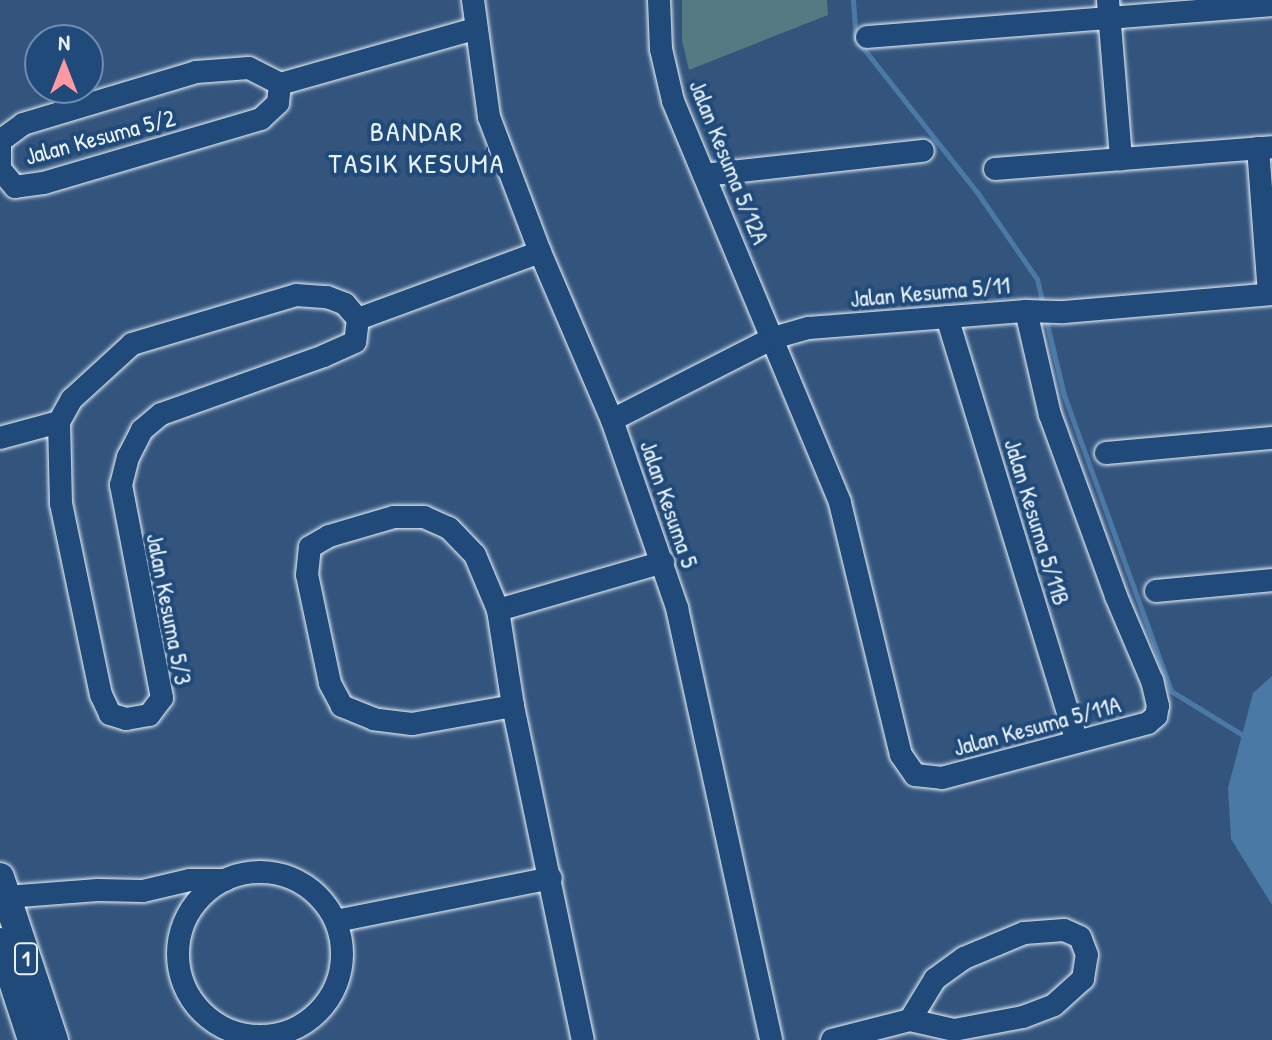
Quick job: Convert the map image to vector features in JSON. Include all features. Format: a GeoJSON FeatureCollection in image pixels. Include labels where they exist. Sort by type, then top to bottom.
{"type":"FeatureCollection","features":[{"type":"Feature","properties":{"kind":"main road","name":"1"},"geometry":{"type":"LineString","coordinates":[[3,887],[54,1040]]}},
{"type":"Feature","properties":{"kind":"main road","name":"1"},"geometry":{"type":"LineString","coordinates":[[0,942],[32,1040]]}},
{"type":"Feature","properties":{"kind":"street","name":"Jalan Kesuma 5"},"geometry":{"type":"LineString","coordinates":[[473,0],[489,117],[540,252],[612,420],[677,608],[771,1040]]}},
{"type":"Feature","properties":{"kind":"street","name":"Jalan Kesuma 5/12A"},"geometry":{"type":"LineString","coordinates":[[659,0],[661,49],[673,101],[773,338]]}},
{"type":"Feature","properties":{"kind":"street"},"geometry":{"type":"LineString","coordinates":[[867,37],[1109,9],[1272,5]]}},
{"type":"Feature","properties":{"kind":"street"},"geometry":{"type":"LineString","coordinates":[[1109,9],[1121,159]]}},
{"type":"Feature","properties":{"kind":"street"},"geometry":{"type":"LineString","coordinates":[[280,84],[475,29]]}},
{"type":"Feature","properties":{"kind":"street","name":"Jalan Kesuma 5/2"},"geometry":{"type":"LineString","coordinates":[[249,68],[280,84],[278,103],[261,119],[43,183],[15,187],[0,169],[0,141],[23,124],[52,115],[196,72],[249,68]]}},
{"type":"Feature","properties":{"kind":"street"},"geometry":{"type":"LineString","coordinates":[[995,169],[1265,148],[1271,294]]}},
{"type":"Feature","properties":{"kind":"street"},"geometry":{"type":"LineString","coordinates":[[704,175],[923,151]]}},
{"type":"Feature","properties":{"kind":"street"},"geometry":{"type":"LineString","coordinates":[[0,438],[59,422],[72,399],[132,344],[296,295],[327,297],[345,304],[358,319],[540,252]]}},
{"type":"Feature","properties":{"kind":"street","name":"Jalan Kesuma 5/11"},"geometry":{"type":"LineString","coordinates":[[612,420],[773,338],[809,328],[1271,294]]}},
{"type":"Feature","properties":{"kind":"street","name":"Jalan Kesuma 5/11A"},"geometry":{"type":"LineString","coordinates":[[773,338],[840,503],[901,755],[915,775],[942,778],[1148,723],[1156,716],[1158,706],[1152,681],[1116,596],[1050,415],[1038,311]]}},
{"type":"Feature","properties":{"kind":"street","name":"Jalan Kesuma 5/11B"},"geometry":{"type":"LineString","coordinates":[[947,317],[1077,741]]}},
{"type":"Feature","properties":{"kind":"street","name":"Jalan Kesuma 5/3"},"geometry":{"type":"LineString","coordinates":[[59,422],[61,504],[101,695],[110,714],[126,719],[149,715],[162,698],[121,485],[128,457],[142,430],[161,414],[355,342],[358,319]]}},
{"type":"Feature","properties":{"kind":"street"},"geometry":{"type":"LineString","coordinates":[[1106,453],[1272,438]]}},
{"type":"Feature","properties":{"kind":"street"},"geometry":{"type":"LineString","coordinates":[[513,706],[412,724],[374,719],[342,706],[330,683],[307,575],[310,547],[329,536],[394,517],[424,517],[449,528],[475,555],[498,610],[513,706],[583,1040]]}},
{"type":"Feature","properties":{"kind":"street"},"geometry":{"type":"LineString","coordinates":[[498,610],[663,562]]}},
{"type":"Feature","properties":{"kind":"street"},"geometry":{"type":"LineString","coordinates":[[1156,591],[1272,580]]}},
{"type":"Feature","properties":{"kind":"street"},"geometry":{"type":"LineString","coordinates":[[250,872],[276,873],[311,891],[336,921],[343,948],[340,975],[328,1001],[309,1020],[284,1032],[256,1036],[229,1030],[205,1015],[188,993],[179,967],[179,941],[187,916],[203,895],[225,880],[250,872]]}},
{"type":"Feature","properties":{"kind":"street"},"geometry":{"type":"LineString","coordinates":[[336,921],[551,878]]}},
{"type":"Feature","properties":{"kind":"street"},"geometry":{"type":"LineString","coordinates":[[3,887],[143,891],[190,880],[225,880]]}},
{"type":"Feature","properties":{"kind":"street"},"geometry":{"type":"LineString","coordinates":[[832,1040],[910,1020],[954,1030],[1023,1017],[1054,1005],[1083,979],[1087,955],[1080,937],[1064,930],[1024,933],[964,958],[935,979],[910,1020]]}},
{"type":"Feature","properties":{"kind":"green space"},"geometry":{"type":"Polygon","coordinates":[[[682,0],[827,0],[828,15],[689,70],[682,40],[682,0]]]}},
{"type":"Feature","properties":{"kind":"water"},"geometry":{"type":"Polygon","coordinates":[[[1272,676],[1272,905],[1231,839],[1228,788],[1253,693],[1272,676]]]}},
{"type":"Feature","properties":{"kind":"waterway"},"geometry":{"type":"LineString","coordinates":[[853,0],[856,39],[979,195],[1037,279],[1043,305]]}},
{"type":"Feature","properties":{"kind":"waterway"},"geometry":{"type":"LineString","coordinates":[[1046,319],[1064,395],[1171,691],[1241,734]]}},
{"type":"Feature","properties":{"kind":"district","name":"BANDAR TASIK KESUMA"},"geometry":{"type":"Point","coordinates":[417,147]}}]}
